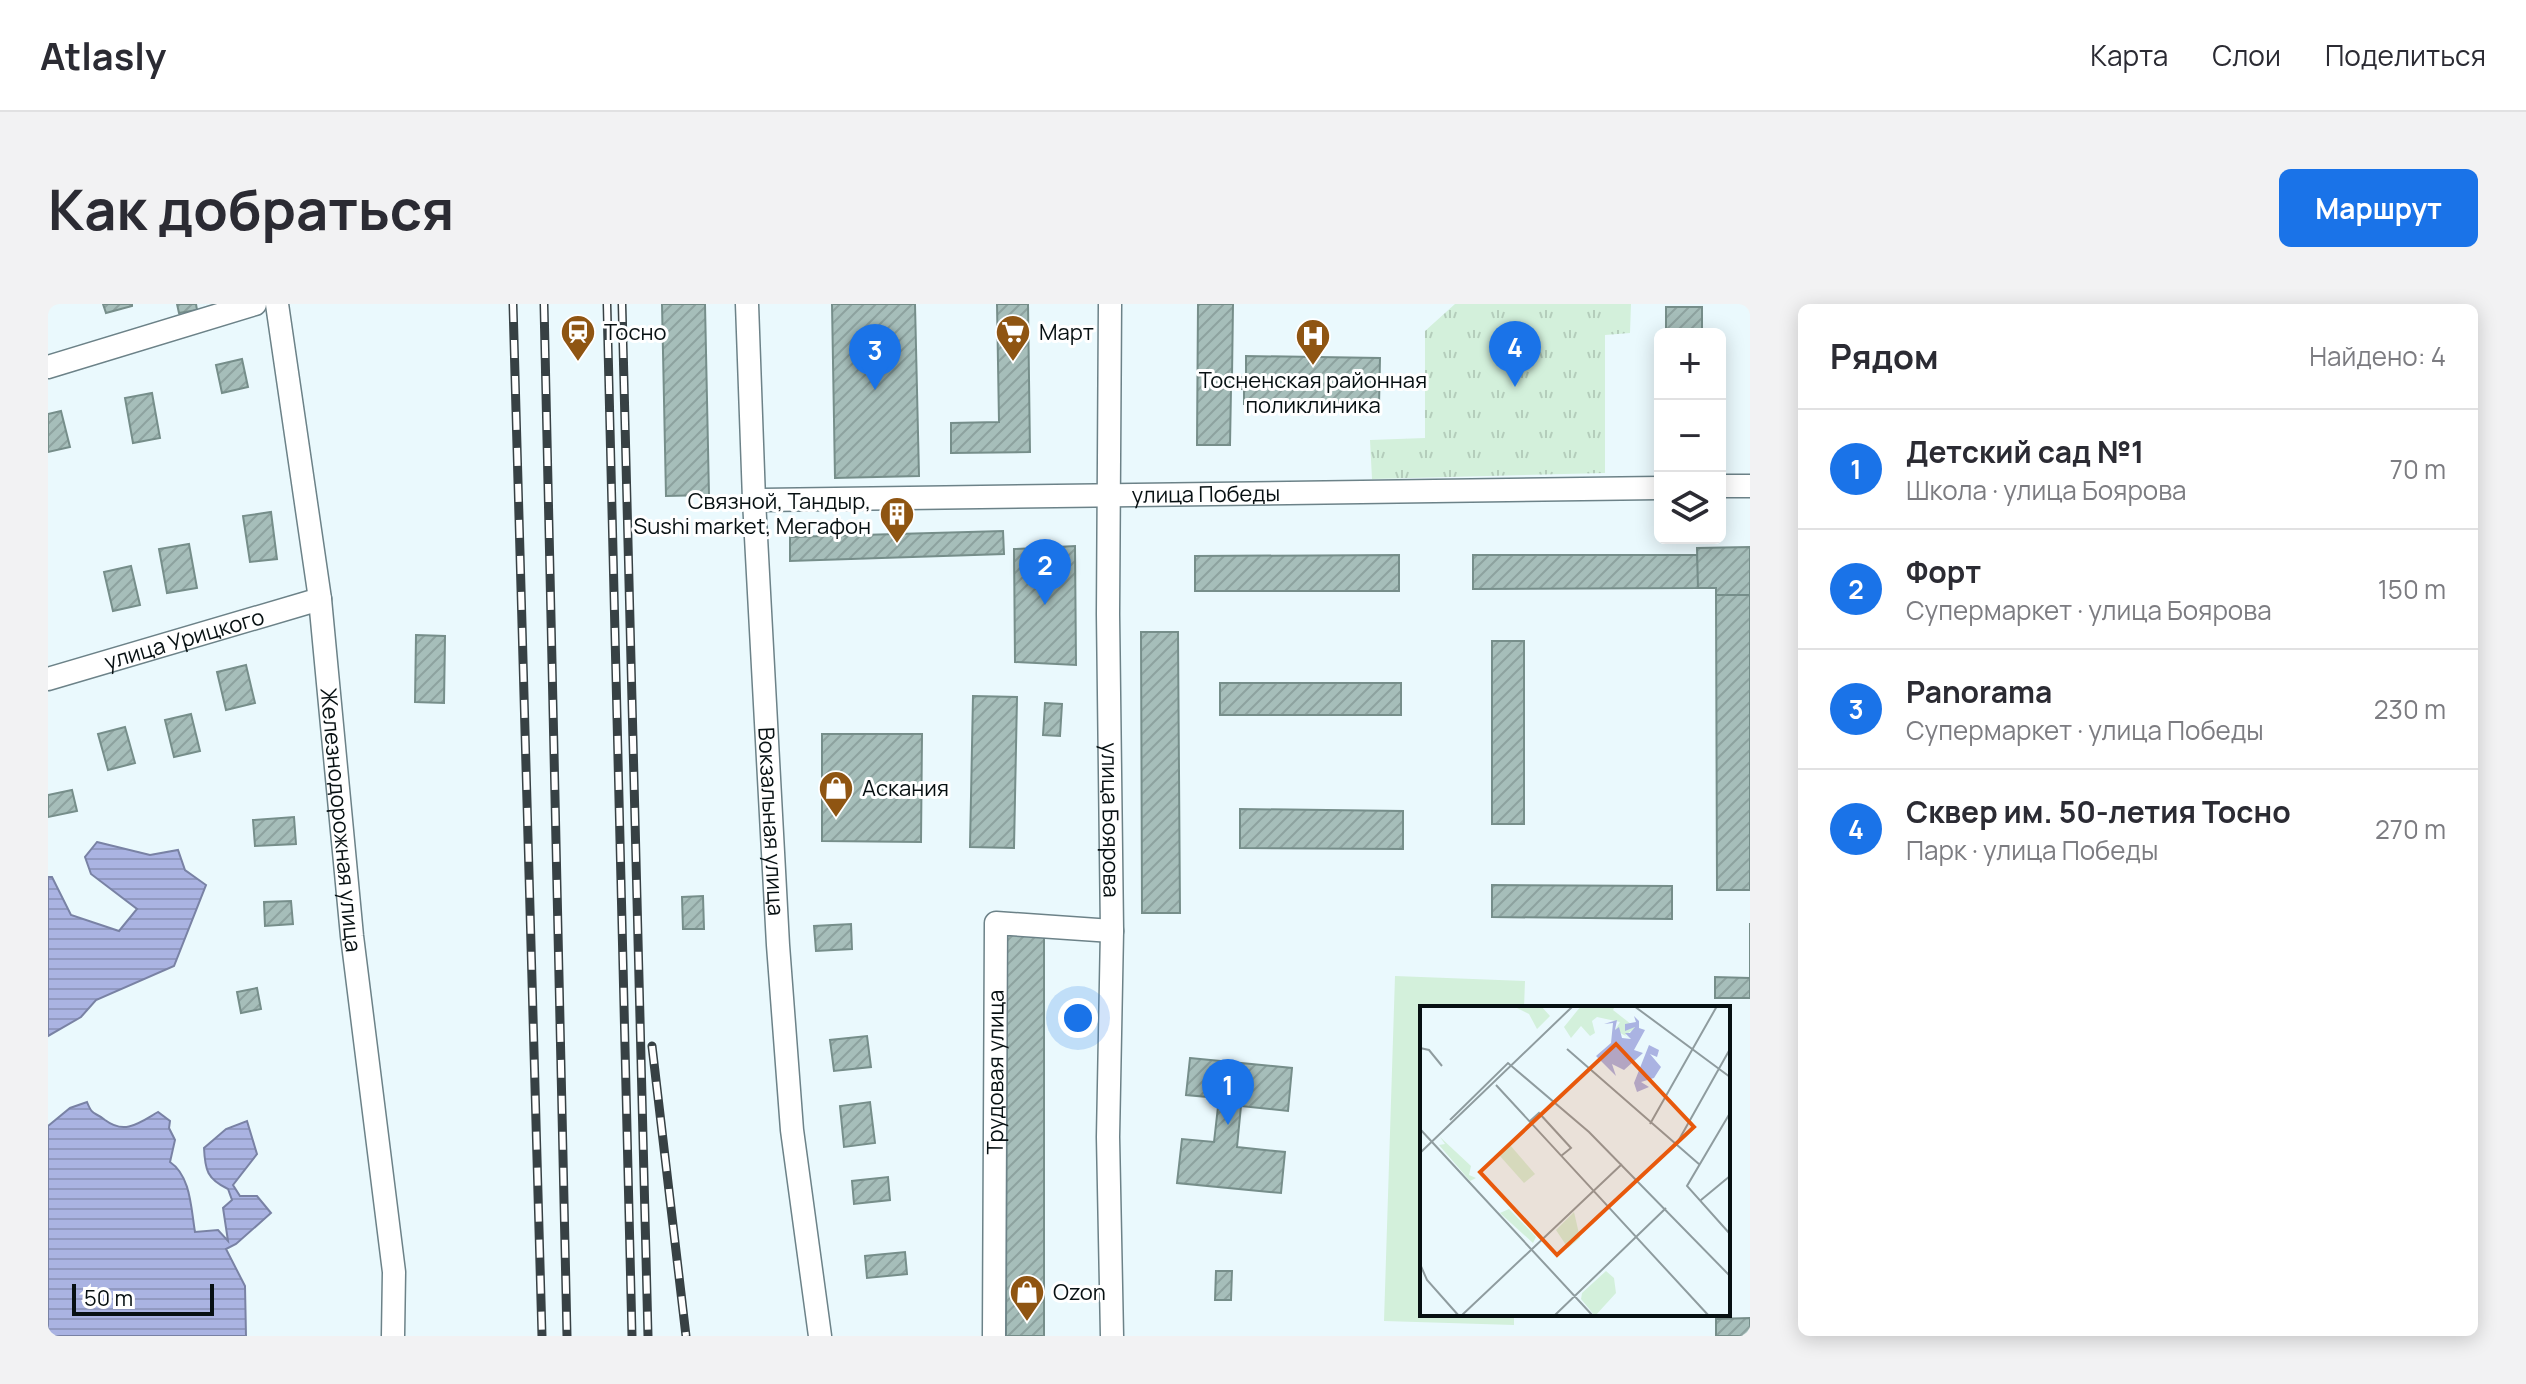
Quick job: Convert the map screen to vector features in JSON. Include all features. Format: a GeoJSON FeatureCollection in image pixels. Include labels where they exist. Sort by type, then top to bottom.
{"type":"FeatureCollection","features":[{"type":"Feature","properties":{"kind":"street"},"geometry":{"type":"LineString","coordinates":[[48,367],[255,304]]}},
{"type":"Feature","properties":{"kind":"street","name":"Железнодорожная улица"},"geometry":{"type":"LineString","coordinates":[[277,304],[320,599],[352,936],[394,1272],[393,1336]]}},
{"type":"Feature","properties":{"kind":"street","name":"Вокзальная улица"},"geometry":{"type":"LineString","coordinates":[[747,304],[776,920],[792,1130],[820,1336]]}},
{"type":"Feature","properties":{"kind":"street","name":"улица Боярова"},"geometry":{"type":"LineString","coordinates":[[1110,304],[1108,495],[1112,931],[1108,1137],[1112,1336]]}},
{"type":"Feature","properties":{"kind":"street"},"geometry":{"type":"LineString","coordinates":[[1726,486],[1750,486]]}},
{"type":"Feature","properties":{"kind":"street","name":"улица Победы"},"geometry":{"type":"LineString","coordinates":[[754,500],[1654,488]]}},
{"type":"Feature","properties":{"kind":"street","name":"улица Урицкого"},"geometry":{"type":"LineString","coordinates":[[48,679],[320,599]]}},
{"type":"Feature","properties":{"kind":"street","name":"Трудовая улица"},"geometry":{"type":"LineString","coordinates":[[994,1336],[996,923],[1112,931]]}},
{"type":"Feature","properties":{"kind":"green space"},"geometry":{"type":"Polygon","coordinates":[[[1455,304],[1631,304],[1630,333],[1605,335],[1605,473],[1372,479],[1370,440],[1425,438],[1425,331],[1455,304]]]}},
{"type":"Feature","properties":{"kind":"green space"},"geometry":{"type":"Polygon","coordinates":[[[1395,976],[1525,981],[1524,1006],[1420,1006],[1420,1316],[1514,1316],[1514,1325],[1384,1321],[1395,976]]]}},
{"type":"Feature","properties":{"kind":"water"},"geometry":{"type":"Polygon","coordinates":[[[97,842],[150,855],[178,850],[185,870],[206,885],[174,966],[96,1000],[81,1017],[48,1036],[48,877],[52,877],[71,915],[119,931],[137,909],[91,874],[85,857],[97,842]]]}},
{"type":"Feature","properties":{"kind":"water"},"geometry":{"type":"Polygon","coordinates":[[[87,1102],[94,1113],[119,1127],[132,1126],[158,1112],[170,1121],[169,1128],[175,1140],[170,1162],[186,1184],[195,1232],[218,1230],[228,1241],[223,1208],[232,1200],[228,1189],[208,1173],[204,1148],[226,1129],[247,1121],[257,1154],[233,1185],[240,1196],[257,1196],[271,1213],[226,1249],[245,1286],[246,1336],[48,1336],[48,1126],[70,1108],[87,1102]]]}},
{"type":"Feature","properties":{"kind":"building"},"geometry":{"type":"Polygon","coordinates":[[[103,304],[132,304],[132,306],[106,313],[103,304]]]}},
{"type":"Feature","properties":{"kind":"building"},"geometry":{"type":"Polygon","coordinates":[[[177,304],[196,304],[197,310],[179,313],[177,304]]]}},
{"type":"Feature","properties":{"kind":"building","name":"Тосно"},"geometry":{"type":"Polygon","coordinates":[[[662,304],[705,304],[709,495],[666,496],[662,304]]]}},
{"type":"Feature","properties":{"kind":"building"},"geometry":{"type":"Polygon","coordinates":[[[832,304],[915,304],[919,476],[835,478],[832,304]]]}},
{"type":"Feature","properties":{"kind":"building","name":"Март"},"geometry":{"type":"Polygon","coordinates":[[[997,304],[1028,304],[1030,452],[951,453],[951,423],[999,422],[997,304]]]}},
{"type":"Feature","properties":{"kind":"building","name":"Тосненская районная поликлиника"},"geometry":{"type":"Polygon","coordinates":[[[1198,304],[1233,304],[1232,377],[1246,377],[1246,356],[1380,358],[1379,406],[1244,404],[1244,389],[1231,389],[1230,445],[1197,445],[1198,304]]]}},
{"type":"Feature","properties":{"kind":"building"},"geometry":{"type":"Polygon","coordinates":[[[1666,307],[1702,307],[1702,328],[1666,328],[1666,307]]]}},
{"type":"Feature","properties":{"kind":"building"},"geometry":{"type":"Polygon","coordinates":[[[242,359],[248,387],[222,393],[216,365],[242,359]]]}},
{"type":"Feature","properties":{"kind":"building"},"geometry":{"type":"Polygon","coordinates":[[[152,393],[160,438],[133,443],[125,398],[152,393]]]}},
{"type":"Feature","properties":{"kind":"building"},"geometry":{"type":"Polygon","coordinates":[[[61,411],[70,447],[48,452],[48,414],[61,411]]]}},
{"type":"Feature","properties":{"kind":"building"},"geometry":{"type":"Polygon","coordinates":[[[271,512],[277,559],[250,562],[243,516],[271,512]]]}},
{"type":"Feature","properties":{"kind":"building","name":"Связной, Тандыр, Sushi market, Мегафон"},"geometry":{"type":"Polygon","coordinates":[[[1003,531],[1004,554],[790,561],[790,537],[1003,531]]]}},
{"type":"Feature","properties":{"kind":"building"},"geometry":{"type":"Polygon","coordinates":[[[189,544],[197,588],[167,593],[159,549],[189,544]]]}},
{"type":"Feature","properties":{"kind":"building"},"geometry":{"type":"Polygon","coordinates":[[[1075,546],[1076,665],[1015,662],[1014,549],[1075,546]]]}},
{"type":"Feature","properties":{"kind":"building"},"geometry":{"type":"Polygon","coordinates":[[[1750,547],[1750,595],[1716,595],[1716,588],[1698,588],[1697,548],[1750,547]]]}},
{"type":"Feature","properties":{"kind":"building"},"geometry":{"type":"Polygon","coordinates":[[[1399,555],[1399,591],[1195,591],[1195,556],[1399,555]]]}},
{"type":"Feature","properties":{"kind":"building"},"geometry":{"type":"Polygon","coordinates":[[[1473,555],[1697,555],[1698,588],[1473,589],[1473,555]]]}},
{"type":"Feature","properties":{"kind":"building"},"geometry":{"type":"Polygon","coordinates":[[[131,566],[140,605],[113,611],[104,572],[131,566]]]}},
{"type":"Feature","properties":{"kind":"building"},"geometry":{"type":"Polygon","coordinates":[[[1716,595],[1750,595],[1750,890],[1717,890],[1716,595]]]}},
{"type":"Feature","properties":{"kind":"building"},"geometry":{"type":"Polygon","coordinates":[[[1141,632],[1178,632],[1180,913],[1142,913],[1141,632]]]}},
{"type":"Feature","properties":{"kind":"building"},"geometry":{"type":"Polygon","coordinates":[[[416,635],[445,636],[444,703],[415,702],[416,635]]]}},
{"type":"Feature","properties":{"kind":"building"},"geometry":{"type":"Polygon","coordinates":[[[1492,641],[1524,641],[1524,824],[1492,824],[1492,641]]]}},
{"type":"Feature","properties":{"kind":"building"},"geometry":{"type":"Polygon","coordinates":[[[246,665],[255,703],[226,710],[217,672],[246,665]]]}},
{"type":"Feature","properties":{"kind":"building"},"geometry":{"type":"Polygon","coordinates":[[[1220,683],[1401,683],[1401,715],[1220,715],[1220,683]]]}},
{"type":"Feature","properties":{"kind":"building"},"geometry":{"type":"Polygon","coordinates":[[[973,696],[1017,697],[1014,848],[970,847],[973,696]]]}},
{"type":"Feature","properties":{"kind":"building"},"geometry":{"type":"Polygon","coordinates":[[[1045,703],[1062,704],[1060,736],[1043,735],[1045,703]]]}},
{"type":"Feature","properties":{"kind":"building"},"geometry":{"type":"Polygon","coordinates":[[[191,714],[200,751],[174,757],[165,720],[191,714]]]}},
{"type":"Feature","properties":{"kind":"building"},"geometry":{"type":"Polygon","coordinates":[[[125,727],[135,763],[108,770],[98,734],[125,727]]]}},
{"type":"Feature","properties":{"kind":"building"},"geometry":{"type":"Polygon","coordinates":[[[822,734],[922,734],[921,842],[822,841],[822,734]]]}},
{"type":"Feature","properties":{"kind":"building"},"geometry":{"type":"Polygon","coordinates":[[[72,790],[77,811],[48,817],[48,795],[72,790]]]}},
{"type":"Feature","properties":{"kind":"building"},"geometry":{"type":"Polygon","coordinates":[[[1240,809],[1403,811],[1403,849],[1240,848],[1240,809]]]}},
{"type":"Feature","properties":{"kind":"building"},"geometry":{"type":"Polygon","coordinates":[[[294,817],[296,844],[255,846],[253,820],[294,817]]]}},
{"type":"Feature","properties":{"kind":"building"},"geometry":{"type":"Polygon","coordinates":[[[1492,885],[1672,886],[1672,919],[1492,917],[1492,885]]]}},
{"type":"Feature","properties":{"kind":"building"},"geometry":{"type":"Polygon","coordinates":[[[703,896],[704,929],[683,929],[682,897],[703,896]]]}},
{"type":"Feature","properties":{"kind":"building"},"geometry":{"type":"Polygon","coordinates":[[[291,901],[293,924],[265,926],[264,902],[291,901]]]}},
{"type":"Feature","properties":{"kind":"building"},"geometry":{"type":"Polygon","coordinates":[[[851,924],[852,949],[816,951],[814,926],[851,924]]]}},
{"type":"Feature","properties":{"kind":"building"},"geometry":{"type":"Polygon","coordinates":[[[1007,927],[1044,928],[1044,1336],[1006,1336],[1007,927]]]}},
{"type":"Feature","properties":{"kind":"building"},"geometry":{"type":"Polygon","coordinates":[[[1715,977],[1750,978],[1750,998],[1715,998],[1715,977]]]}},
{"type":"Feature","properties":{"kind":"building"},"geometry":{"type":"Polygon","coordinates":[[[257,988],[261,1009],[241,1013],[237,992],[257,988]]]}},
{"type":"Feature","properties":{"kind":"building"},"geometry":{"type":"Polygon","coordinates":[[[867,1036],[871,1067],[834,1071],[830,1040],[867,1036]]]}},
{"type":"Feature","properties":{"kind":"building"},"geometry":{"type":"Polygon","coordinates":[[[1190,1058],[1292,1068],[1288,1111],[1241,1106],[1237,1147],[1285,1152],[1281,1193],[1177,1183],[1182,1139],[1214,1142],[1219,1098],[1186,1095],[1190,1058]]]}},
{"type":"Feature","properties":{"kind":"building"},"geometry":{"type":"Polygon","coordinates":[[[870,1102],[875,1143],[844,1147],[840,1106],[870,1102]]]}},
{"type":"Feature","properties":{"kind":"building"},"geometry":{"type":"Polygon","coordinates":[[[888,1177],[890,1200],[854,1204],[852,1181],[888,1177]]]}},
{"type":"Feature","properties":{"kind":"building"},"geometry":{"type":"Polygon","coordinates":[[[905,1252],[907,1274],[867,1278],[865,1256],[905,1252]]]}},
{"type":"Feature","properties":{"kind":"building"},"geometry":{"type":"Polygon","coordinates":[[[1216,1271],[1232,1271],[1231,1300],[1215,1300],[1216,1271]]]}},
{"type":"Feature","properties":{"kind":"building"},"geometry":{"type":"Polygon","coordinates":[[[1750,1318],[1750,1336],[1716,1336],[1716,1319],[1750,1318]]]}},
{"type":"Feature","properties":{"kind":"railway"},"geometry":{"type":"LineString","coordinates":[[513,304],[542,1336]]}},
{"type":"Feature","properties":{"kind":"railway"},"geometry":{"type":"LineString","coordinates":[[544,304],[567,1336]]}},
{"type":"Feature","properties":{"kind":"railway"},"geometry":{"type":"LineString","coordinates":[[607,304],[632,1336]]}},
{"type":"Feature","properties":{"kind":"railway"},"geometry":{"type":"LineString","coordinates":[[622,304],[648,1336]]}},
{"type":"Feature","properties":{"kind":"railway"},"geometry":{"type":"LineString","coordinates":[[652,1046],[686,1336]]}},
{"type":"Feature","properties":{"kind":"place","name":"Тосно"},"geometry":{"type":"Point","coordinates":[578,363]}},
{"type":"Feature","properties":{"kind":"place","name":"Март"},"geometry":{"type":"Point","coordinates":[1013,363]}},
{"type":"Feature","properties":{"kind":"place","name":"Тосненская районная поликлиника"},"geometry":{"type":"Point","coordinates":[1313,367]}},
{"type":"Feature","properties":{"kind":"place","name":"Сквер им. 50-летия Тосно"},"geometry":{"type":"Point","coordinates":[1515,387]}},
{"type":"Feature","properties":{"kind":"place","name":"Panorama"},"geometry":{"type":"Point","coordinates":[875,390]}},
{"type":"Feature","properties":{"kind":"place","name":"Связной, Тандыр, Sushi market, Мегафон"},"geometry":{"type":"Point","coordinates":[897,545]}},
{"type":"Feature","properties":{"kind":"place","name":"Форт"},"geometry":{"type":"Point","coordinates":[1045,605]}},
{"type":"Feature","properties":{"kind":"place","name":"Аскания"},"geometry":{"type":"Point","coordinates":[836,819]}},
{"type":"Feature","properties":{"kind":"place","name":"Детский сад №1"},"geometry":{"type":"Point","coordinates":[1228,1125]}},
{"type":"Feature","properties":{"kind":"place","name":"Ozon"},"geometry":{"type":"Point","coordinates":[1027,1323]}}]}
